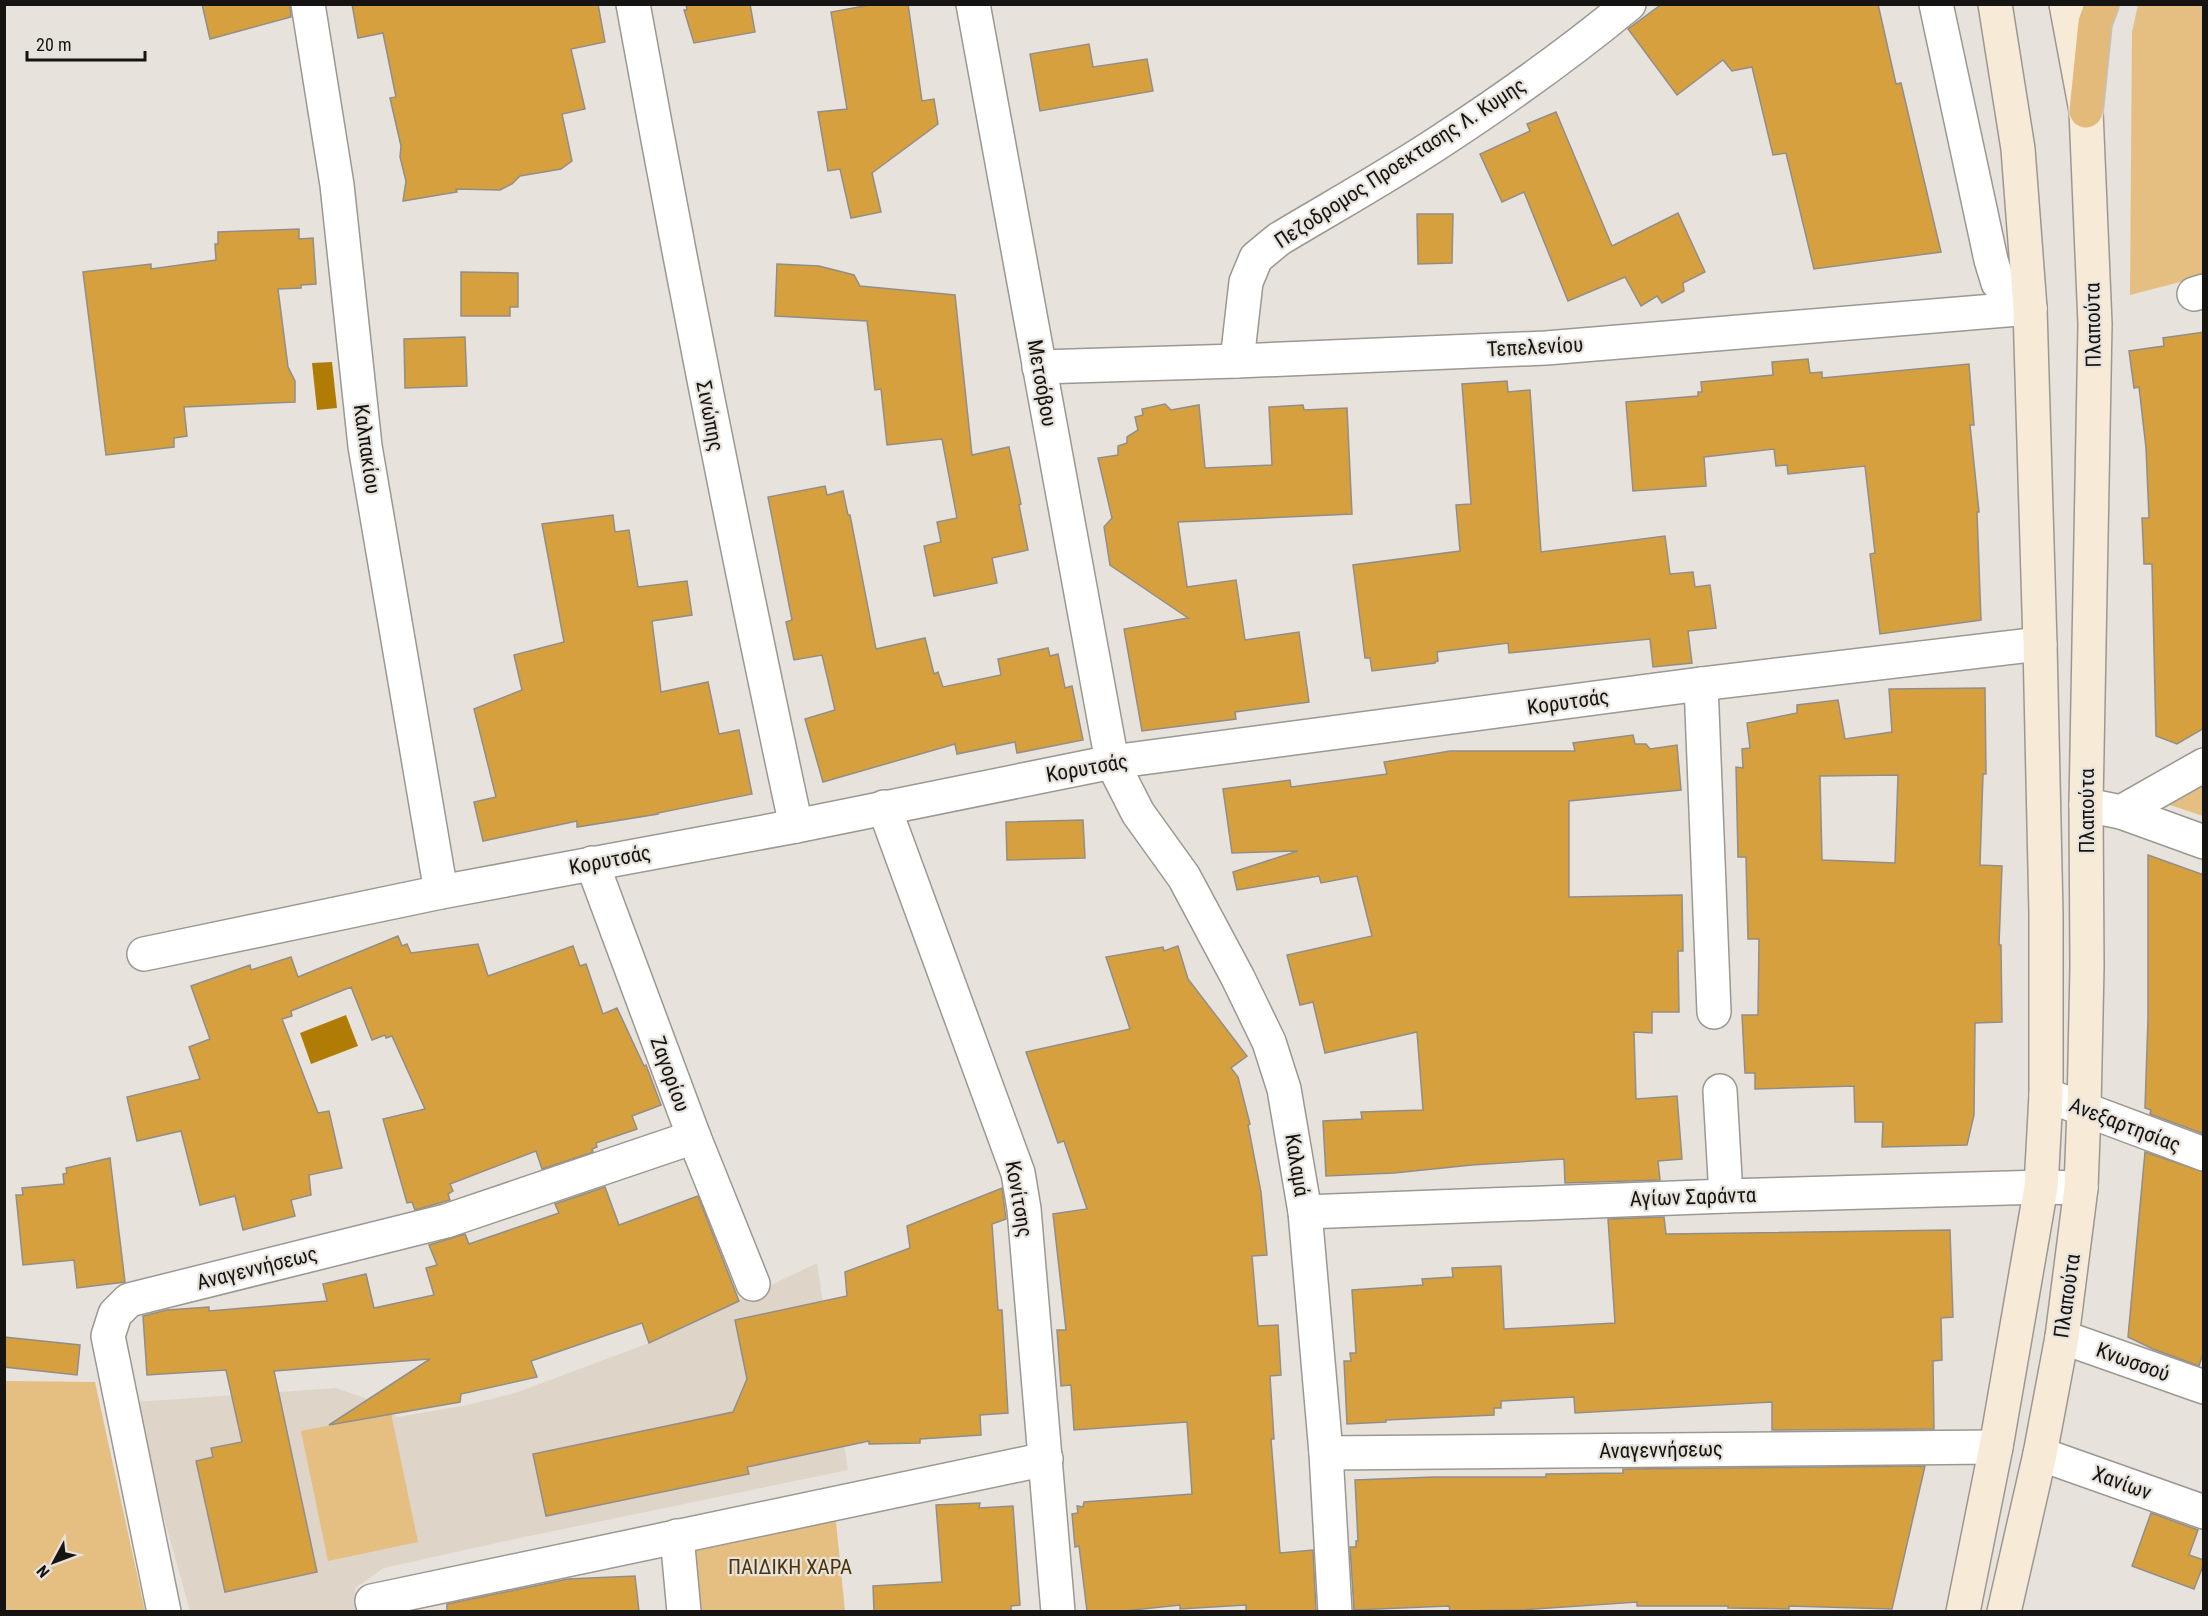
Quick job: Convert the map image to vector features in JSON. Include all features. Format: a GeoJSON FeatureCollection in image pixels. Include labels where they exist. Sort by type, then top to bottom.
{"type":"FeatureCollection","features":[{"type":"Feature","properties":{"kind":"highway"},"geometry":{"type":"LineString","coordinates":[[2086,111],[2095,23],[2102,4]]}},
{"type":"Feature","properties":{"kind":"main road","name":"Πλαπούτα"},"geometry":{"type":"LineString","coordinates":[[1963,1611],[1996,1447],[2041,1187],[2046,1095],[2046,914],[2030,308],[2018,149],[1995,4]]}},
{"type":"Feature","properties":{"kind":"main road","name":"Πλαπούτα"},"geometry":{"type":"LineString","coordinates":[[2004,1611],[2040,1454],[2062,1337],[2081,1188],[2087,967],[2086,805],[2095,324],[2086,111],[2066,4]]}},
{"type":"Feature","properties":{"kind":"street","name":"Καλπακίου"},"geometry":{"type":"LineString","coordinates":[[308,4],[337,185],[365,446],[441,892]]}},
{"type":"Feature","properties":{"kind":"street","name":"Σινώπης"},"geometry":{"type":"LineString","coordinates":[[633,4],[688,308],[796,826]]}},
{"type":"Feature","properties":{"kind":"street","name":"Μετσόβου"},"geometry":{"type":"LineString","coordinates":[[973,4],[1112,762]]}},
{"type":"Feature","properties":{"kind":"street","name":"Πεζοδρομος Προεκτασης Λ. Κυμης"},"geometry":{"type":"LineString","coordinates":[[1237,361],[1246,282],[1256,258],[1279,239],[1442,141],[1561,58],[1629,4]]}},
{"type":"Feature","properties":{"kind":"street"},"geometry":{"type":"LineString","coordinates":[[1936,4],[1991,260],[1998,283],[2030,308]]}},
{"type":"Feature","properties":{"kind":"street","name":"Τεπελενίου"},"geometry":{"type":"LineString","coordinates":[[1039,367],[1546,348],[2030,308]]}},
{"type":"Feature","properties":{"kind":"street","name":"Κορυτσάς"},"geometry":{"type":"LineString","coordinates":[[144,954],[441,892],[796,826],[1112,762],[1701,684],[2040,644]]}},
{"type":"Feature","properties":{"kind":"street"},"geometry":{"type":"LineString","coordinates":[[1701,684],[1714,1012]]}},
{"type":"Feature","properties":{"kind":"street","name":"Καλαμά"},"geometry":{"type":"LineString","coordinates":[[1112,762],[1138,813],[1184,878],[1238,978],[1269,1042],[1284,1089],[1305,1212],[1326,1453],[1335,1611]]}},
{"type":"Feature","properties":{"kind":"street"},"geometry":{"type":"LineString","coordinates":[[2121,812],[2204,765]]}},
{"type":"Feature","properties":{"kind":"street"},"geometry":{"type":"LineString","coordinates":[[2086,805],[2121,812],[2204,842]]}},
{"type":"Feature","properties":{"kind":"street","name":"Κονίτσης"},"geometry":{"type":"LineString","coordinates":[[884,807],[1018,1173],[1024,1209],[1058,1611]]}},
{"type":"Feature","properties":{"kind":"street","name":"Ζαγορίου"},"geometry":{"type":"LineString","coordinates":[[592,863],[694,1137],[753,1284]]}},
{"type":"Feature","properties":{"kind":"street"},"geometry":{"type":"LineString","coordinates":[[1720,1091],[1726,1196]]}},
{"type":"Feature","properties":{"kind":"street","name":"Ανεξαρτησίας"},"geometry":{"type":"LineString","coordinates":[[2046,1095],[2204,1154]]}},
{"type":"Feature","properties":{"kind":"street","name":"Αναγεννήσεως"},"geometry":{"type":"LineString","coordinates":[[164,1611],[108,1336],[115,1314],[129,1300],[446,1221],[694,1137]]}},
{"type":"Feature","properties":{"kind":"street","name":"Αγίων Σαράντα"},"geometry":{"type":"LineString","coordinates":[[1305,1212],[1726,1196],[2041,1187],[2081,1188]]}},
{"type":"Feature","properties":{"kind":"street","name":"Κνωσσού"},"geometry":{"type":"LineString","coordinates":[[2062,1337],[2204,1387]]}},
{"type":"Feature","properties":{"kind":"street","name":"Αναγεννήσεως"},"geometry":{"type":"LineString","coordinates":[[1326,1453],[1996,1447]]}},
{"type":"Feature","properties":{"kind":"street","name":"Χανίων"},"geometry":{"type":"LineString","coordinates":[[2040,1454],[2204,1512]]}},
{"type":"Feature","properties":{"kind":"street"},"geometry":{"type":"LineString","coordinates":[[375,1611],[372,1601],[1046,1459]]}},
{"type":"Feature","properties":{"kind":"street"},"geometry":{"type":"LineString","coordinates":[[677,1536],[684,1611]]}},
{"type":"Feature","properties":{"kind":"shaded area"},"geometry":{"type":"Polygon","coordinates":[[[332,362],[337,408],[317,410],[312,363],[332,362]]]}},
{"type":"Feature","properties":{"kind":"shaded area"},"geometry":{"type":"Polygon","coordinates":[[[346,1015],[358,1046],[311,1064],[300,1033],[346,1015]]]}},
{"type":"Feature","properties":{"kind":"shaded area"},"geometry":{"type":"Polygon","coordinates":[[[817,1263],[848,1470],[384,1568],[355,1588],[360,1611],[190,1611],[147,1458],[136,1402],[336,1388],[368,1399],[398,1417],[467,1405],[515,1393],[649,1343],[817,1263]]]}},
{"type":"Feature","properties":{"kind":"green space"},"geometry":{"type":"Polygon","coordinates":[[[2138,5],[2203,5],[2203,276],[2130,295],[2132,32],[2138,5]]]}},
{"type":"Feature","properties":{"kind":"green space"},"geometry":{"type":"Polygon","coordinates":[[[2203,783],[2203,816],[2164,803],[2203,783]]]}},
{"type":"Feature","properties":{"kind":"green space"},"geometry":{"type":"Polygon","coordinates":[[[5,1381],[95,1382],[145,1611],[5,1611],[5,1381]]]}},
{"type":"Feature","properties":{"kind":"green space"},"geometry":{"type":"Polygon","coordinates":[[[391,1413],[418,1542],[328,1561],[301,1431],[391,1413]]]}},
{"type":"Feature","properties":{"kind":"green space","name":"ΠΑΙΔΙΚΗ ΧΑΡΑ"},"geometry":{"type":"Polygon","coordinates":[[[835,1512],[845,1611],[691,1611],[685,1544],[835,1512]]]}},
{"type":"Feature","properties":{"kind":"building"},"geometry":{"type":"Polygon","coordinates":[[[202,4],[290,4],[291,17],[210,39],[202,4]]]}},
{"type":"Feature","properties":{"kind":"building"},"geometry":{"type":"Polygon","coordinates":[[[352,4],[598,4],[605,42],[571,49],[585,109],[562,114],[572,161],[561,169],[520,176],[512,184],[500,190],[456,189],[457,192],[403,201],[406,181],[390,98],[396,97],[383,33],[358,38],[352,4]]]}},
{"type":"Feature","properties":{"kind":"building"},"geometry":{"type":"Polygon","coordinates":[[[686,4],[750,4],[755,32],[694,43],[684,10],[687,10],[686,4]]]}},
{"type":"Feature","properties":{"kind":"building"},"geometry":{"type":"Polygon","coordinates":[[[875,4],[908,4],[922,101],[934,99],[938,124],[872,173],[881,212],[851,218],[840,169],[828,171],[818,112],[847,109],[831,12],[875,4]]]}},
{"type":"Feature","properties":{"kind":"building"},"geometry":{"type":"Polygon","coordinates":[[[1662,4],[1878,4],[1896,84],[1901,83],[1941,252],[1814,269],[1786,153],[1773,155],[1752,67],[1732,71],[1723,60],[1677,95],[1628,29],[1662,4]]]}},
{"type":"Feature","properties":{"kind":"building"},"geometry":{"type":"Polygon","coordinates":[[[1089,44],[1093,67],[1147,59],[1153,91],[1040,111],[1030,54],[1089,44]]]}},
{"type":"Feature","properties":{"kind":"building"},"geometry":{"type":"Polygon","coordinates":[[[1556,112],[1612,246],[1678,213],[1705,272],[1683,283],[1684,291],[1662,303],[1657,296],[1641,306],[1625,277],[1568,301],[1524,192],[1502,202],[1480,154],[1530,131],[1527,124],[1556,112]]]}},
{"type":"Feature","properties":{"kind":"building"},"geometry":{"type":"Polygon","coordinates":[[[1417,214],[1453,214],[1452,263],[1418,264],[1417,214]]]}},
{"type":"Feature","properties":{"kind":"building"},"geometry":{"type":"Polygon","coordinates":[[[299,229],[299,239],[313,238],[316,284],[301,285],[301,288],[278,289],[288,367],[295,381],[295,402],[184,407],[187,436],[174,438],[174,447],[106,455],[83,272],[151,264],[151,269],[216,260],[215,244],[218,244],[218,232],[299,229]]]}},
{"type":"Feature","properties":{"kind":"building"},"geometry":{"type":"Polygon","coordinates":[[[777,264],[819,266],[854,275],[860,286],[955,295],[972,455],[1009,447],[1028,550],[992,558],[997,583],[934,596],[924,546],[941,542],[937,522],[957,518],[942,439],[887,445],[881,389],[875,390],[867,321],[775,316],[777,264]]]}},
{"type":"Feature","properties":{"kind":"building"},"geometry":{"type":"Polygon","coordinates":[[[461,272],[518,273],[518,307],[510,307],[510,316],[461,316],[461,272]]]}},
{"type":"Feature","properties":{"kind":"building"},"geometry":{"type":"Polygon","coordinates":[[[2204,332],[2204,728],[2177,744],[2156,736],[2152,564],[2144,564],[2142,518],[2149,518],[2146,448],[2139,387],[2134,388],[2129,351],[2164,346],[2163,338],[2204,332]]]}},
{"type":"Feature","properties":{"kind":"building"},"geometry":{"type":"Polygon","coordinates":[[[465,337],[467,386],[405,388],[404,339],[465,337]]]}},
{"type":"Feature","properties":{"kind":"building"},"geometry":{"type":"Polygon","coordinates":[[[1808,359],[1810,373],[1822,372],[1822,378],[1969,364],[1974,425],[1970,425],[1979,512],[1977,512],[1981,620],[1880,634],[1870,554],[1875,553],[1865,466],[1788,474],[1787,465],[1776,466],[1774,449],[1704,457],[1706,486],[1633,491],[1626,402],[1698,396],[1698,392],[1702,392],[1701,382],[1773,375],[1772,362],[1808,359]]]}},
{"type":"Feature","properties":{"kind":"building"},"geometry":{"type":"Polygon","coordinates":[[[1507,381],[1508,392],[1530,390],[1541,552],[1665,536],[1670,574],[1693,572],[1695,587],[1710,585],[1716,628],[1688,631],[1692,663],[1653,667],[1650,639],[1509,653],[1508,643],[1437,652],[1438,661],[1435,663],[1372,671],[1370,658],[1365,658],[1353,565],[1460,551],[1456,505],[1471,504],[1462,384],[1507,381]]]}},
{"type":"Feature","properties":{"kind":"building"},"geometry":{"type":"Polygon","coordinates":[[[1165,404],[1171,410],[1199,405],[1205,468],[1272,465],[1269,407],[1303,405],[1304,410],[1347,408],[1352,514],[1178,522],[1187,587],[1236,580],[1245,640],[1299,632],[1309,702],[1235,712],[1236,719],[1142,731],[1124,629],[1188,618],[1110,565],[1104,527],[1112,518],[1098,458],[1118,455],[1118,446],[1127,443],[1127,437],[1138,430],[1135,417],[1143,415],[1142,409],[1165,404]]]}},
{"type":"Feature","properties":{"kind":"building"},"geometry":{"type":"Polygon","coordinates":[[[825,486],[827,495],[843,491],[848,515],[850,515],[876,649],[925,638],[934,674],[938,672],[943,687],[1001,675],[998,659],[1048,648],[1050,656],[1058,654],[1065,688],[1072,686],[1083,740],[1017,753],[1015,742],[957,754],[955,744],[823,782],[805,719],[835,710],[822,655],[794,660],[786,622],[792,620],[768,497],[825,486]]]}},
{"type":"Feature","properties":{"kind":"building"},"geometry":{"type":"Polygon","coordinates":[[[613,515],[615,532],[629,530],[638,587],[687,581],[692,615],[652,621],[661,692],[708,682],[719,734],[739,730],[752,794],[658,814],[577,827],[577,821],[483,841],[474,802],[496,797],[474,709],[522,690],[514,655],[564,642],[542,524],[613,515]]]}},
{"type":"Feature","properties":{"kind":"building"},"geometry":{"type":"Polygon","coordinates":[[[1985,688],[1986,774],[1983,774],[1980,865],[2002,866],[1999,945],[2001,945],[2002,1022],[1975,1023],[1974,1115],[1967,1145],[1882,1147],[1883,1122],[1855,1122],[1854,1086],[1755,1089],[1755,1073],[1745,1073],[1742,1015],[1758,1015],[1759,939],[1748,939],[1746,857],[1738,857],[1736,767],[1743,768],[1742,749],[1750,748],[1747,723],[1797,713],[1797,705],[1838,700],[1845,739],[1892,732],[1889,689],[1985,688]],[[1898,775],[1820,776],[1822,860],[1895,863],[1898,775]]]}},
{"type":"Feature","properties":{"kind":"building"},"geometry":{"type":"Polygon","coordinates":[[[1633,735],[1635,744],[1646,744],[1650,749],[1677,745],[1681,790],[1569,801],[1569,897],[1682,895],[1683,951],[1678,951],[1679,1012],[1652,1012],[1652,1033],[1634,1032],[1636,1099],[1677,1096],[1682,1159],[1658,1161],[1660,1180],[1565,1183],[1564,1159],[1394,1173],[1326,1176],[1323,1121],[1362,1119],[1361,1112],[1423,1110],[1417,1032],[1325,1053],[1313,1002],[1300,1005],[1287,955],[1372,936],[1357,876],[1321,883],[1319,876],[1237,890],[1233,872],[1298,851],[1232,853],[1223,789],[1290,780],[1291,787],[1387,774],[1384,762],[1450,751],[1575,751],[1573,743],[1633,735]]]}},
{"type":"Feature","properties":{"kind":"building"},"geometry":{"type":"Polygon","coordinates":[[[1083,820],[1085,858],[1007,860],[1006,822],[1083,820]]]}},
{"type":"Feature","properties":{"kind":"building"},"geometry":{"type":"Polygon","coordinates":[[[2148,855],[2204,875],[2204,1134],[2150,1114],[2151,1110],[2145,1108],[2148,1019],[2148,855]]]}},
{"type":"Feature","properties":{"kind":"building"},"geometry":{"type":"Polygon","coordinates":[[[398,936],[402,946],[407,944],[411,953],[478,944],[488,976],[573,946],[580,966],[586,964],[603,1014],[617,1008],[644,1066],[646,1065],[661,1105],[632,1116],[637,1129],[596,1143],[597,1147],[592,1149],[593,1152],[542,1169],[536,1151],[450,1184],[453,1191],[448,1194],[450,1200],[415,1210],[412,1202],[407,1203],[383,1119],[425,1109],[392,1036],[386,1038],[385,1035],[372,1040],[351,987],[291,1011],[292,1016],[282,1019],[318,1113],[329,1111],[342,1168],[309,1175],[311,1195],[291,1200],[295,1216],[243,1230],[235,1196],[200,1205],[181,1131],[137,1141],[127,1097],[200,1079],[189,1047],[210,1039],[191,986],[250,965],[251,970],[291,957],[298,977],[398,936]]]}},
{"type":"Feature","properties":{"kind":"building"},"geometry":{"type":"Polygon","coordinates":[[[1178,946],[1188,979],[1247,1056],[1231,1068],[1238,1077],[1250,1124],[1248,1125],[1261,1192],[1267,1255],[1252,1256],[1258,1326],[1278,1325],[1281,1375],[1270,1376],[1274,1439],[1271,1439],[1280,1553],[1313,1550],[1316,1611],[1246,1611],[1246,1605],[1180,1609],[1180,1605],[1124,1611],[1087,1611],[1079,1546],[1075,1547],[1072,1514],[1078,1513],[1077,1506],[1083,1507],[1084,1502],[1192,1494],[1187,1422],[1074,1430],[1071,1385],[1061,1386],[1057,1330],[1066,1330],[1053,1214],[1087,1209],[1064,1141],[1058,1143],[1026,1052],[1130,1029],[1106,957],[1163,947],[1164,951],[1178,946]]]}},
{"type":"Feature","properties":{"kind":"building"},"geometry":{"type":"Polygon","coordinates":[[[2145,1152],[2204,1172],[2204,1350],[2199,1366],[2128,1337],[2145,1152]]]}},
{"type":"Feature","properties":{"kind":"building"},"geometry":{"type":"Polygon","coordinates":[[[110,1158],[125,1282],[77,1288],[74,1260],[23,1265],[16,1195],[23,1195],[22,1188],[64,1184],[63,1174],[67,1173],[66,1168],[110,1158]]]}},
{"type":"Feature","properties":{"kind":"building"},"geometry":{"type":"Polygon","coordinates":[[[605,1187],[619,1225],[698,1196],[739,1301],[649,1343],[642,1323],[531,1361],[537,1377],[461,1394],[460,1402],[329,1425],[430,1359],[274,1371],[317,1572],[225,1592],[196,1461],[213,1457],[211,1448],[242,1442],[226,1370],[147,1375],[143,1316],[167,1310],[209,1307],[209,1311],[327,1301],[323,1284],[366,1274],[374,1308],[434,1295],[426,1268],[437,1265],[429,1245],[465,1234],[469,1244],[559,1213],[555,1204],[605,1187]]]}},
{"type":"Feature","properties":{"kind":"building"},"geometry":{"type":"Polygon","coordinates":[[[1002,1188],[1006,1219],[992,1224],[998,1310],[1002,1310],[1008,1413],[980,1415],[981,1435],[920,1439],[920,1443],[869,1444],[869,1441],[747,1467],[749,1474],[546,1516],[533,1454],[733,1412],[747,1379],[735,1320],[847,1296],[845,1272],[910,1248],[907,1226],[1002,1188]]]}},
{"type":"Feature","properties":{"kind":"building"},"geometry":{"type":"Polygon","coordinates":[[[1664,1217],[1666,1234],[1950,1230],[1953,1317],[1941,1318],[1942,1360],[1933,1361],[1934,1429],[1772,1430],[1772,1402],[1575,1413],[1574,1397],[1501,1401],[1501,1408],[1494,1408],[1494,1415],[1347,1424],[1344,1361],[1351,1361],[1350,1353],[1356,1353],[1352,1290],[1423,1285],[1422,1279],[1453,1277],[1452,1268],[1501,1266],[1504,1329],[1615,1323],[1608,1219],[1664,1217]]]}},
{"type":"Feature","properties":{"kind":"building"},"geometry":{"type":"Polygon","coordinates":[[[4,1337],[80,1345],[77,1375],[4,1367],[4,1337]]]}},
{"type":"Feature","properties":{"kind":"building"},"geometry":{"type":"Polygon","coordinates":[[[1925,1466],[1892,1609],[1637,1606],[1637,1602],[1521,1610],[1450,1611],[1449,1606],[1354,1610],[1350,1547],[1356,1547],[1356,1541],[1358,1541],[1355,1480],[1546,1477],[1546,1474],[1623,1473],[1623,1469],[1925,1466]]]}},
{"type":"Feature","properties":{"kind":"building"},"geometry":{"type":"Polygon","coordinates":[[[980,1503],[979,1508],[1013,1506],[1020,1605],[1011,1606],[1011,1611],[874,1611],[873,1586],[942,1582],[936,1505],[980,1503]]]}},
{"type":"Feature","properties":{"kind":"building"},"geometry":{"type":"Polygon","coordinates":[[[2151,1513],[2198,1530],[2189,1555],[2204,1560],[2204,1563],[2194,1589],[2132,1566],[2151,1513]]]}},
{"type":"Feature","properties":{"kind":"building"},"geometry":{"type":"Polygon","coordinates":[[[635,1576],[639,1611],[447,1611],[447,1604],[568,1579],[635,1576]]]}}]}
